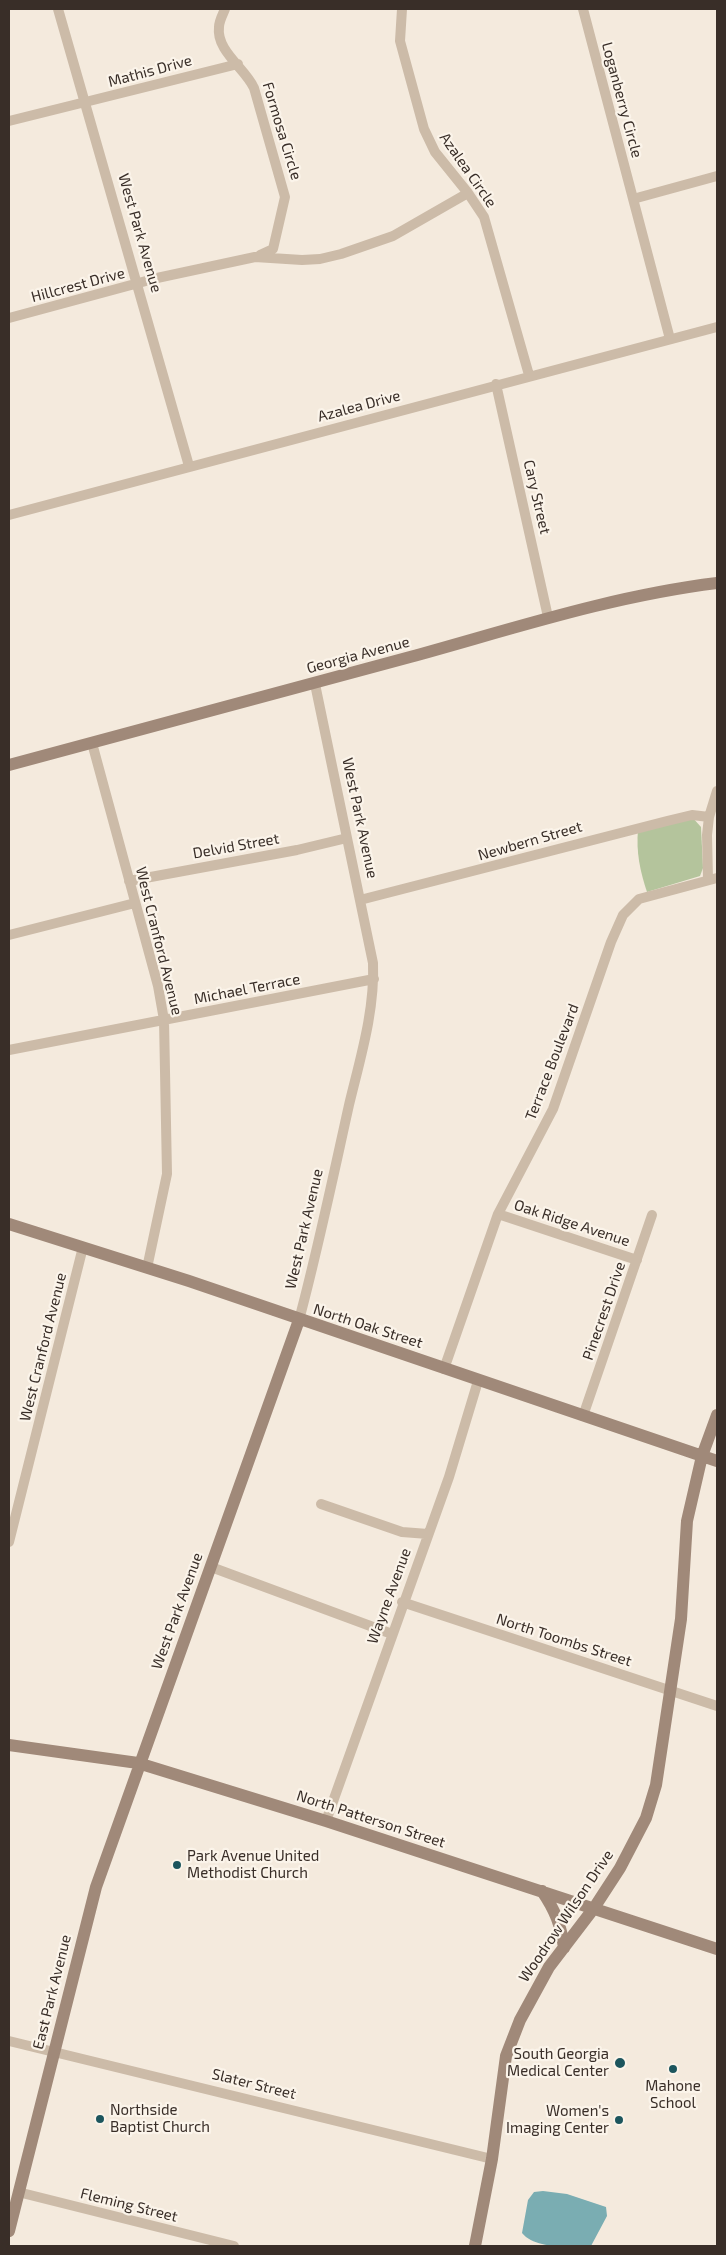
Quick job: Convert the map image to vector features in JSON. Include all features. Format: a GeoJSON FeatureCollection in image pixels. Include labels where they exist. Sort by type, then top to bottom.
{"type":"FeatureCollection","features":[{"type":"Feature","properties":{"kind":"main road","name":"Georgia Avenue"},"geometry":{"type":"LineString","coordinates":[[9,766],[315,684],[548,617],[630,596],[717,583]]}},
{"type":"Feature","properties":{"kind":"main road","name":"North Oak Street"},"geometry":{"type":"LineString","coordinates":[[9,1224],[147,1268],[717,1461]]}},
{"type":"Feature","properties":{"kind":"main road","name":"West Park Avenue"},"geometry":{"type":"LineString","coordinates":[[138,1763],[211,1567],[299,1320]]}},
{"type":"Feature","properties":{"kind":"main road","name":"Woodrow Wilson Drive"},"geometry":{"type":"LineString","coordinates":[[474,2246],[492,2159],[506,2056],[520,2020],[549,1967],[594,1908],[620,1868],[646,1818],[656,1785],[681,1620],[687,1521],[702,1456],[717,1415]]}},
{"type":"Feature","properties":{"kind":"main road","name":"North Patterson Street"},"geometry":{"type":"LineString","coordinates":[[9,1745],[138,1763],[326,1821],[717,1950]]}},
{"type":"Feature","properties":{"kind":"main road","name":"East Park Avenue"},"geometry":{"type":"LineString","coordinates":[[9,2231],[96,1887],[138,1763]]}},
{"type":"Feature","properties":{"kind":"main road"},"geometry":{"type":"LineString","coordinates":[[542,1892],[558,1917],[564,1948]]}},
{"type":"Feature","properties":{"kind":"street","name":"West Park Avenue"},"geometry":{"type":"LineString","coordinates":[[58,9],[189,466]]}},
{"type":"Feature","properties":{"kind":"street"},"geometry":{"type":"LineString","coordinates":[[225,9],[218,28],[221,44],[238,64]]}},
{"type":"Feature","properties":{"kind":"street","name":"Azalea Circle"},"geometry":{"type":"LineString","coordinates":[[402,9],[400,41],[424,129],[435,152],[468,193],[484,217],[529,375]]}},
{"type":"Feature","properties":{"kind":"street","name":"Loganberry Circle"},"geometry":{"type":"LineString","coordinates":[[583,9],[670,339]]}},
{"type":"Feature","properties":{"kind":"street","name":"Mathis Drive"},"geometry":{"type":"LineString","coordinates":[[9,121],[238,64]]}},
{"type":"Feature","properties":{"kind":"street","name":"Formosa Circle"},"geometry":{"type":"LineString","coordinates":[[238,64],[250,78],[254,88],[285,197],[273,250],[255,257]]}},
{"type":"Feature","properties":{"kind":"street"},"geometry":{"type":"LineString","coordinates":[[633,199],[717,176]]}},
{"type":"Feature","properties":{"kind":"street","name":"Hillcrest Drive"},"geometry":{"type":"LineString","coordinates":[[9,318],[137,284],[255,257],[302,260],[320,259],[341,254],[393,236],[468,193]]}},
{"type":"Feature","properties":{"kind":"street","name":"Azalea Drive"},"geometry":{"type":"LineString","coordinates":[[9,515],[529,375],[717,327]]}},
{"type":"Feature","properties":{"kind":"street","name":"Cary Street"},"geometry":{"type":"LineString","coordinates":[[496,384],[548,617]]}},
{"type":"Feature","properties":{"kind":"street","name":"West Park Avenue"},"geometry":{"type":"LineString","coordinates":[[299,1320],[355,1080],[372,999],[374,980],[373,963],[315,684]]}},
{"type":"Feature","properties":{"kind":"street","name":"West Cranford Avenue"},"geometry":{"type":"LineString","coordinates":[[92,743],[158,986],[164,1020],[167,1174],[147,1268]]}},
{"type":"Feature","properties":{"kind":"street"},"geometry":{"type":"LineString","coordinates":[[712,879],[709,817],[717,791]]}},
{"type":"Feature","properties":{"kind":"street","name":"Newbern Street"},"geometry":{"type":"LineString","coordinates":[[360,900],[675,819],[692,815],[709,817]]}},
{"type":"Feature","properties":{"kind":"street","name":"Delvid Street"},"geometry":{"type":"LineString","coordinates":[[130,881],[296,850],[347,838]]}},
{"type":"Feature","properties":{"kind":"street","name":"Terrace Boulevard"},"geometry":{"type":"LineString","coordinates":[[444,1369],[498,1214],[553,1109],[611,942],[623,916],[639,899],[712,879]]}},
{"type":"Feature","properties":{"kind":"street"},"geometry":{"type":"LineString","coordinates":[[9,935],[135,903]]}},
{"type":"Feature","properties":{"kind":"street","name":"Michael Terrace"},"geometry":{"type":"LineString","coordinates":[[9,1050],[374,980]]}},
{"type":"Feature","properties":{"kind":"street","name":"Oak Ridge Avenue"},"geometry":{"type":"LineString","coordinates":[[498,1214],[637,1260]]}},
{"type":"Feature","properties":{"kind":"street","name":"Pinecrest Drive"},"geometry":{"type":"LineString","coordinates":[[583,1416],[652,1215]]}},
{"type":"Feature","properties":{"kind":"street","name":"West Cranford Avenue"},"geometry":{"type":"LineString","coordinates":[[9,1542],[83,1247]]}},
{"type":"Feature","properties":{"kind":"street","name":"Wayne Avenue"},"geometry":{"type":"LineString","coordinates":[[326,1821],[402,1602],[449,1477],[478,1381]]}},
{"type":"Feature","properties":{"kind":"street"},"geometry":{"type":"LineString","coordinates":[[321,1504],[402,1532],[428,1534]]}},
{"type":"Feature","properties":{"kind":"street"},"geometry":{"type":"LineString","coordinates":[[211,1567],[392,1634]]}},
{"type":"Feature","properties":{"kind":"street","name":"North Toombs Street"},"geometry":{"type":"LineString","coordinates":[[402,1602],[717,1706]]}},
{"type":"Feature","properties":{"kind":"street","name":"Slater Street"},"geometry":{"type":"LineString","coordinates":[[9,2041],[54,2050],[492,2159]]}},
{"type":"Feature","properties":{"kind":"street","name":"Fleming Street"},"geometry":{"type":"LineString","coordinates":[[18,2192],[234,2246]]}},
{"type":"Feature","properties":{"kind":"green space"},"geometry":{"type":"Polygon","coordinates":[[[692,817],[701,827],[703,868],[700,876],[647,892],[639,861],[638,830],[692,817]]]}},
{"type":"Feature","properties":{"kind":"water"},"geometry":{"type":"Polygon","coordinates":[[[543,2191],[567,2194],[606,2207],[607,2216],[591,2246],[545,2245],[528,2238],[522,2233],[528,2200],[534,2192],[543,2191]]]}},
{"type":"Feature","properties":{"kind":"place","name":"Park Avenue United Methodist Church"},"geometry":{"type":"Point","coordinates":[177,1865]}},
{"type":"Feature","properties":{"kind":"place","name":"South Georgia Medical Center"},"geometry":{"type":"Point","coordinates":[620,2063]}},
{"type":"Feature","properties":{"kind":"place","name":"Mahone School"},"geometry":{"type":"Point","coordinates":[673,2069]}},
{"type":"Feature","properties":{"kind":"place","name":"Northside Baptist Church"},"geometry":{"type":"Point","coordinates":[100,2119]}},
{"type":"Feature","properties":{"kind":"place","name":"Women's Imaging Center"},"geometry":{"type":"Point","coordinates":[619,2120]}}]}
